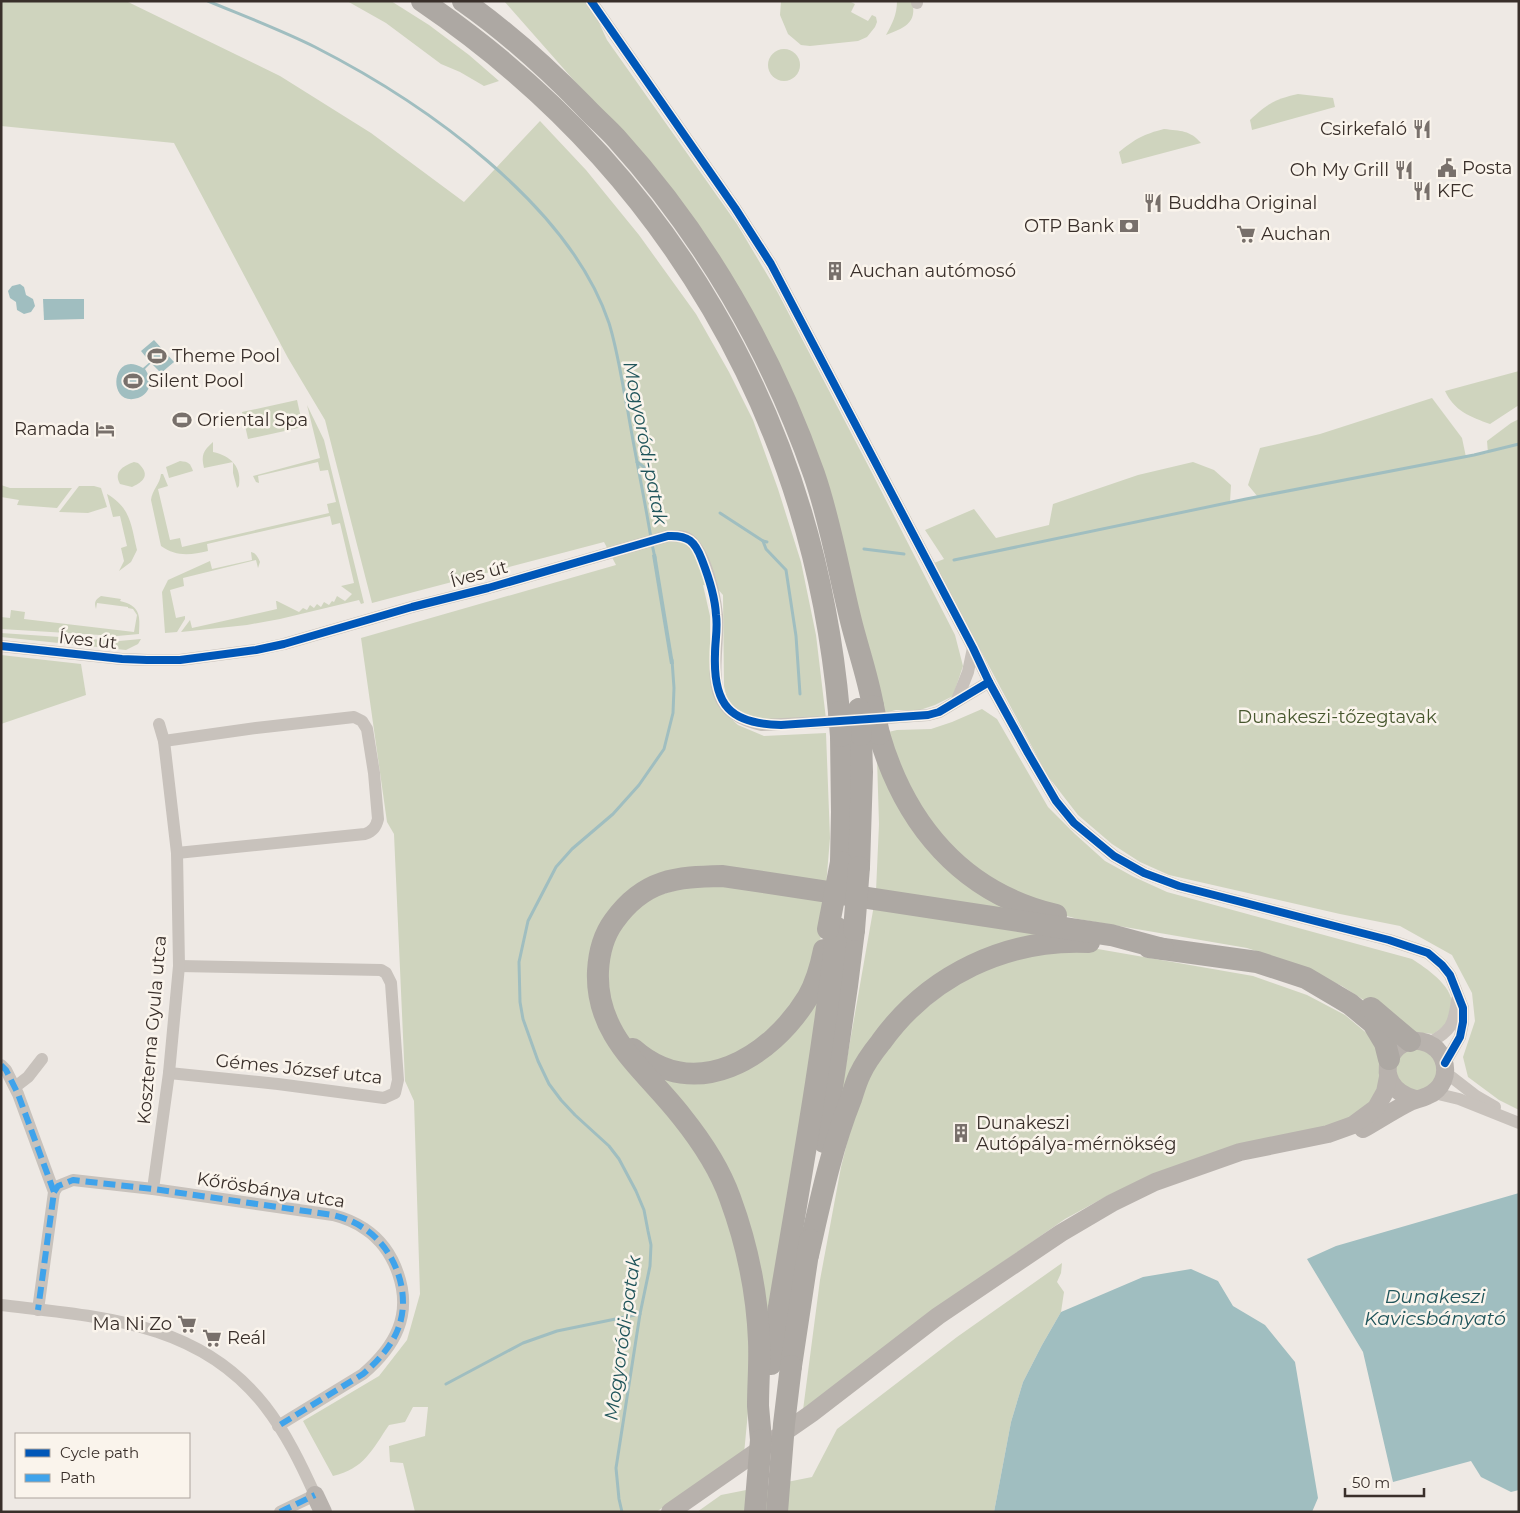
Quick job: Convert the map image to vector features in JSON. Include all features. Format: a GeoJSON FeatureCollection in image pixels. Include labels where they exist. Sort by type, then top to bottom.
{"type":"FeatureCollection","features":[{"type":"Feature","properties":{"kind":"highway"},"geometry":{"type":"LineString","coordinates":[[422,1],[447,18],[516,72],[554,107],[605,160],[635,196],[684,262],[724,328],[769,420],[793,485],[822,589],[833,651],[848,712],[860,735],[892,773],[916,818],[941,850],[965,872],[990,889],[1016,902],[1048,914],[1161,942],[1256,962],[1306,978],[1350,1004],[1372,1023],[1385,1043],[1389,1068]]}},
{"type":"Feature","properties":{"kind":"highway"},"geometry":{"type":"LineString","coordinates":[[463,1],[538,61],[616,137],[679,215],[718,273],[741,312],[775,380],[808,458],[832,536],[852,625],[848,712],[860,735],[842,803],[850,865],[775,1331],[765,1374],[755,1512]]}},
{"type":"Feature","properties":{"kind":"highway"},"geometry":{"type":"LineString","coordinates":[[765,1374],[752,1274],[738,1221],[720,1173],[706,1148],[681,1115],[621,1046],[612,1033],[604,1010],[598,982],[599,958],[605,935],[620,912],[638,895],[656,884],[684,878],[723,876],[1111,935],[1247,950],[1312,974],[1350,993],[1420,1042]]}},
{"type":"Feature","properties":{"kind":"highway"},"geometry":{"type":"LineString","coordinates":[[604,1010],[622,1037],[634,1050],[650,1062],[684,1073],[705,1073],[722,1070],[746,1060],[761,1050],[792,1020],[808,996],[821,963],[840,929]]}},
{"type":"Feature","properties":{"kind":"highway"},"geometry":{"type":"LineString","coordinates":[[777,1512],[781,1454],[814,1199],[848,986],[840,929]]}},
{"type":"Feature","properties":{"kind":"highway"},"geometry":{"type":"LineString","coordinates":[[808,1255],[832,1152],[860,1074],[892,1026],[912,1005],[935,986],[990,956],[1040,944],[1161,942]]}},
{"type":"Feature","properties":{"kind":"main road"},"geometry":{"type":"LineString","coordinates":[[670,1512],[812,1413],[930,1322],[1061,1233],[1155,1182],[1240,1152],[1328,1134],[1353,1124],[1376,1108],[1386,1092],[1389,1068],[1394,1051],[1402,1044],[1420,1042],[1436,1048],[1442,1055],[1445,1068],[1440,1087],[1434,1093],[1425,1097],[1415,1098],[1403,1095],[1394,1088],[1389,1068]]}},
{"type":"Feature","properties":{"kind":"main road"},"geometry":{"type":"LineString","coordinates":[[1191,1169],[1241,1163],[1330,1142],[1356,1132],[1415,1098]]}},
{"type":"Feature","properties":{"kind":"main road"},"geometry":{"type":"LineString","coordinates":[[315,1495],[323,1512]]}},
{"type":"Feature","properties":{"kind":"street"},"geometry":{"type":"LineString","coordinates":[[591,1],[736,208],[771,264],[1042,780],[1074,823],[1114,856],[1144,873],[1179,886],[1389,940],[1428,954],[1442,965],[1450,975],[1463,1008],[1460,1037],[1445,1068],[1476,1096],[1519,1123]]}},
{"type":"Feature","properties":{"kind":"street","name":"Íves út"},"geometry":{"type":"LineString","coordinates":[[1,646],[146,660],[180,660],[256,650],[488,588],[668,536],[681,536],[690,539],[700,554],[711,583],[717,616],[715,681],[720,696],[731,712],[750,722],[762,724],[848,712]]}},
{"type":"Feature","properties":{"kind":"street"},"geometry":{"type":"LineString","coordinates":[[958,700],[968,672],[973,648]]}},
{"type":"Feature","properties":{"kind":"street"},"geometry":{"type":"LineString","coordinates":[[848,712],[928,715],[940,712],[989,682]]}},
{"type":"Feature","properties":{"kind":"street"},"geometry":{"type":"LineString","coordinates":[[164,741],[354,717],[362,721],[367,729],[374,773],[378,819],[377,825],[372,831],[365,834],[177,853]]}},
{"type":"Feature","properties":{"kind":"street","name":"Koszterna Gyula utca"},"geometry":{"type":"LineString","coordinates":[[153,1189],[169,1073],[179,966],[177,853],[164,741],[159,724]]}},
{"type":"Feature","properties":{"kind":"street","name":"Gémes József utca"},"geometry":{"type":"LineString","coordinates":[[169,1073],[278,1084],[384,1098],[395,1093],[398,1080],[392,983],[390,977],[381,970],[179,966]]}},
{"type":"Feature","properties":{"kind":"street"},"geometry":{"type":"LineString","coordinates":[[1420,1042],[1450,1030],[1455,1014],[1458,993]]}},
{"type":"Feature","properties":{"kind":"street"},"geometry":{"type":"LineString","coordinates":[[15,1087],[28,1077],[42,1060]]}},
{"type":"Feature","properties":{"kind":"street"},"geometry":{"type":"LineString","coordinates":[[1,1066],[6,1070],[15,1087],[54,1192],[38,1310]]}},
{"type":"Feature","properties":{"kind":"street"},"geometry":{"type":"LineString","coordinates":[[1434,1093],[1459,1099],[1519,1123]]}},
{"type":"Feature","properties":{"kind":"street","name":"Kőrösbánya utca"},"geometry":{"type":"LineString","coordinates":[[54,1192],[58,1186],[72,1180],[334,1214],[352,1220],[379,1241],[390,1255],[402,1286],[403,1307],[398,1328],[388,1347],[375,1364],[363,1374],[278,1426]]}},
{"type":"Feature","properties":{"kind":"street"},"geometry":{"type":"LineString","coordinates":[[1,1305],[101,1319],[150,1329],[189,1344],[208,1354],[224,1366],[265,1406],[298,1458],[315,1495],[280,1512]]}},
{"type":"Feature","properties":{"kind":"green space"},"geometry":{"type":"Polygon","coordinates":[[[1,1],[126,1],[280,76],[371,133],[464,202],[540,121],[586,170],[639,235],[696,314],[729,372],[753,420],[778,489],[801,562],[816,635],[826,719],[781,723],[742,716],[727,699],[724,686],[723,595],[716,587],[703,585],[710,616],[710,679],[726,714],[738,725],[764,736],[826,733],[830,838],[826,886],[639,887],[592,984],[678,1119],[734,1222],[754,1348],[744,1454],[656,1512],[415,1512],[403,1463],[390,1462],[389,1446],[425,1436],[428,1407],[413,1407],[405,1422],[389,1425],[372,1450],[360,1463],[344,1473],[333,1476],[303,1421],[379,1376],[407,1340],[420,1294],[414,1101],[405,1081],[394,834],[387,822],[361,638],[616,565],[604,542],[372,603],[325,420],[288,358],[174,143],[1,126],[1,1]]]}},
{"type":"Feature","properties":{"kind":"green space"},"geometry":{"type":"Polygon","coordinates":[[[347,1],[391,1],[429,25],[469,55],[499,81],[484,86],[460,72],[441,64],[386,23],[347,1]]]}},
{"type":"Feature","properties":{"kind":"green space"},"geometry":{"type":"Polygon","coordinates":[[[504,1],[589,1],[607,40],[737,224],[778,293],[955,635],[963,666],[953,696],[917,711],[896,710],[880,714],[797,403],[593,102],[504,1]]]}},
{"type":"Feature","properties":{"kind":"green space"},"geometry":{"type":"Polygon","coordinates":[[[781,1],[849,1],[855,4],[851,12],[868,21],[872,15],[876,17],[877,22],[867,37],[858,41],[810,46],[801,45],[788,34],[780,15],[781,1]]]}},
{"type":"Feature","properties":{"kind":"green space"},"geometry":{"type":"Polygon","coordinates":[[[897,1],[912,1],[913,15],[908,24],[886,35],[895,15],[897,1]]]}},
{"type":"Feature","properties":{"kind":"green space"},"geometry":{"type":"Polygon","coordinates":[[[784,49],[796,53],[800,65],[796,77],[784,81],[772,77],[768,65],[772,53],[784,49]]]}},
{"type":"Feature","properties":{"kind":"green space"},"geometry":{"type":"Polygon","coordinates":[[[1298,94],[1333,98],[1335,107],[1252,130],[1250,120],[1261,110],[1277,100],[1298,94]]]}},
{"type":"Feature","properties":{"kind":"green space"},"geometry":{"type":"Polygon","coordinates":[[[1164,129],[1189,133],[1201,143],[1122,164],[1119,152],[1140,138],[1164,129]]]}},
{"type":"Feature","properties":{"kind":"green space"},"geometry":{"type":"Polygon","coordinates":[[[1519,371],[1519,405],[1490,424],[1470,416],[1458,408],[1453,404],[1445,391],[1519,371]]]}},
{"type":"Feature","properties":{"kind":"green space","name":"Dunakeszi-tőzegtavak"},"geometry":{"type":"Polygon","coordinates":[[[1432,398],[1462,438],[1466,457],[1488,453],[1487,441],[1519,419],[1519,1110],[1499,1100],[1468,1077],[1463,1057],[1475,1021],[1472,993],[1452,955],[1400,926],[1169,875],[1140,862],[1112,844],[1078,815],[1047,775],[934,563],[944,559],[925,530],[974,509],[996,538],[1049,525],[1053,504],[1138,475],[1193,462],[1214,470],[1231,485],[1230,502],[1258,497],[1248,485],[1260,448],[1320,434],[1432,398]]]}},
{"type":"Feature","properties":{"kind":"green space"},"geometry":{"type":"Polygon","coordinates":[[[297,400],[303,427],[248,439],[242,412],[297,400]]]}},
{"type":"Feature","properties":{"kind":"green space"},"geometry":{"type":"Polygon","coordinates":[[[307,405],[324,440],[364,603],[361,604],[359,600],[247,625],[181,632],[190,620],[192,628],[277,609],[276,601],[299,612],[303,608],[307,610],[310,605],[314,608],[317,604],[321,607],[324,602],[329,605],[332,601],[334,602],[337,596],[345,601],[352,594],[341,586],[354,583],[340,523],[332,525],[330,516],[207,544],[208,551],[190,554],[178,553],[161,546],[151,500],[161,474],[163,474],[168,486],[158,489],[170,540],[180,538],[182,547],[329,513],[327,504],[336,502],[328,470],[320,471],[318,462],[258,476],[259,483],[256,482],[253,476],[320,458],[307,405]]]}},
{"type":"Feature","properties":{"kind":"green space"},"geometry":{"type":"Polygon","coordinates":[[[213,442],[213,452],[225,456],[233,462],[204,468],[204,454],[213,442]]]}},
{"type":"Feature","properties":{"kind":"green space"},"geometry":{"type":"Polygon","coordinates":[[[180,461],[189,463],[193,471],[169,478],[166,467],[180,461]]]}},
{"type":"Feature","properties":{"kind":"green space"},"geometry":{"type":"Polygon","coordinates":[[[134,462],[138,463],[144,471],[143,480],[132,487],[120,484],[118,473],[126,465],[134,462]]]}},
{"type":"Feature","properties":{"kind":"green space"},"geometry":{"type":"Polygon","coordinates":[[[233,463],[239,473],[239,486],[237,488],[233,473],[233,463]]]}},
{"type":"Feature","properties":{"kind":"green space"},"geometry":{"type":"Polygon","coordinates":[[[1,485],[10,488],[72,488],[57,508],[17,505],[19,500],[1,497],[1,485]]]}},
{"type":"Feature","properties":{"kind":"green space"},"geometry":{"type":"Polygon","coordinates":[[[79,486],[101,488],[107,507],[88,513],[59,512],[79,486]]]}},
{"type":"Feature","properties":{"kind":"green space"},"geometry":{"type":"Polygon","coordinates":[[[107,494],[121,505],[129,518],[137,550],[131,562],[119,571],[124,561],[121,548],[127,546],[120,516],[113,517],[107,494]]]}},
{"type":"Feature","properties":{"kind":"green space"},"geometry":{"type":"Polygon","coordinates":[[[251,552],[256,554],[260,562],[258,568],[256,560],[183,578],[184,586],[170,590],[176,618],[185,616],[185,619],[177,632],[165,633],[162,592],[168,580],[210,561],[212,569],[252,560],[251,552]]]}},
{"type":"Feature","properties":{"kind":"green space"},"geometry":{"type":"Polygon","coordinates":[[[101,596],[121,599],[120,601],[136,609],[139,617],[139,634],[117,636],[1,629],[1,617],[10,618],[11,610],[25,612],[24,619],[134,632],[137,615],[133,609],[97,603],[96,609],[96,601],[101,596]]]}},
{"type":"Feature","properties":{"kind":"green space"},"geometry":{"type":"Polygon","coordinates":[[[1,633],[119,641],[141,639],[138,644],[126,650],[1,637],[1,633]]]}},
{"type":"Feature","properties":{"kind":"green space"},"geometry":{"type":"Polygon","coordinates":[[[1,655],[81,664],[86,695],[1,724],[1,655]]]}},
{"type":"Feature","properties":{"kind":"green space"},"geometry":{"type":"Polygon","coordinates":[[[982,709],[997,719],[1048,807],[1105,861],[1167,892],[1412,959],[1438,978],[1448,991],[1452,1005],[1447,1024],[1433,1034],[1413,1032],[1342,986],[1280,959],[1247,948],[1078,919],[1048,911],[992,887],[919,816],[884,733],[897,730],[931,729],[982,709]]]}},
{"type":"Feature","properties":{"kind":"green space"},"geometry":{"type":"Polygon","coordinates":[[[877,758],[910,823],[1034,915],[876,891],[879,824],[877,758]]]}},
{"type":"Feature","properties":{"kind":"green space"},"geometry":{"type":"Polygon","coordinates":[[[697,884],[827,898],[818,954],[787,1016],[737,1059],[682,1067],[626,1037],[616,1023],[605,974],[617,929],[646,899],[697,884]]]}},
{"type":"Feature","properties":{"kind":"green space"},"geometry":{"type":"Polygon","coordinates":[[[874,905],[1063,933],[960,963],[841,1093],[874,905]]]}},
{"type":"Feature","properties":{"kind":"green space"},"geometry":{"type":"Polygon","coordinates":[[[1092,948],[1253,976],[1307,995],[1345,1015],[1376,1041],[1381,1052],[1380,1094],[1347,1122],[1154,1174],[1107,1196],[1065,1219],[987,1273],[803,1410],[820,1280],[841,1167],[862,1083],[898,1030],[967,976],[1022,956],[1092,948]]]}},
{"type":"Feature","properties":{"kind":"green space"},"geometry":{"type":"Polygon","coordinates":[[[822,981],[768,1322],[744,1216],[650,1068],[726,1075],[822,981]]]}},
{"type":"Feature","properties":{"kind":"green space"},"geometry":{"type":"Polygon","coordinates":[[[1417,1048],[1432,1054],[1438,1069],[1432,1084],[1417,1090],[1402,1084],[1396,1069],[1402,1054],[1417,1048]]]}},
{"type":"Feature","properties":{"kind":"green space"},"geometry":{"type":"Polygon","coordinates":[[[1062,1263],[1061,1273],[1057,1282],[1064,1292],[1061,1312],[1023,1382],[1011,1422],[994,1512],[697,1512],[721,1495],[812,1477],[837,1429],[957,1337],[1062,1263]]]}},
{"type":"Feature","properties":{"kind":"water"},"geometry":{"type":"Polygon","coordinates":[[[20,284],[24,287],[26,295],[33,299],[35,306],[31,312],[24,314],[17,310],[16,302],[10,298],[8,291],[12,286],[20,284]]]}},
{"type":"Feature","properties":{"kind":"water"},"geometry":{"type":"Polygon","coordinates":[[[43,299],[84,299],[84,319],[44,320],[43,299]]]}},
{"type":"Feature","properties":{"kind":"water","name":"Silent Pool"},"geometry":{"type":"Polygon","coordinates":[[[154,340],[174,362],[161,373],[151,363],[145,369],[150,381],[146,393],[138,398],[128,399],[121,395],[117,388],[116,379],[119,371],[124,366],[132,364],[143,368],[150,362],[141,351],[154,340]]]}},
{"type":"Feature","properties":{"kind":"water"},"geometry":{"type":"Polygon","coordinates":[[[656,554],[674,664],[670,664],[652,555],[656,554]]]}},
{"type":"Feature","properties":{"kind":"water","name":"Dunakeszi Kavicsbányató"},"geometry":{"type":"Polygon","coordinates":[[[1519,1193],[1519,1490],[1511,1492],[1481,1477],[1471,1461],[1393,1482],[1363,1352],[1307,1259],[1336,1246],[1519,1193]]]}},
{"type":"Feature","properties":{"kind":"water"},"geometry":{"type":"Polygon","coordinates":[[[1191,1269],[1218,1281],[1233,1306],[1265,1325],[1295,1362],[1318,1498],[1312,1512],[994,1512],[1011,1422],[1023,1382],[1061,1312],[1143,1277],[1191,1269]]]}},
{"type":"Feature","properties":{"kind":"waterway","name":"Mogyoródi-patak"},"geometry":{"type":"LineString","coordinates":[[208,1],[315,47],[401,97],[445,127],[487,161],[527,198],[561,237],[589,279],[609,323],[620,368],[651,538]]}},
{"type":"Feature","properties":{"kind":"waterway"},"geometry":{"type":"LineString","coordinates":[[954,560],[1246,499],[1474,455],[1519,444]]}},
{"type":"Feature","properties":{"kind":"waterway"},"geometry":{"type":"LineString","coordinates":[[637,462],[651,472]]}},
{"type":"Feature","properties":{"kind":"waterway"},"geometry":{"type":"LineString","coordinates":[[720,513],[767,542]]}},
{"type":"Feature","properties":{"kind":"waterway"},"geometry":{"type":"LineString","coordinates":[[763,541],[766,549],[786,570],[796,636],[800,694]]}},
{"type":"Feature","properties":{"kind":"waterway","name":"Mogyoródi-patak"},"geometry":{"type":"LineString","coordinates":[[652,544],[655,558]]}},
{"type":"Feature","properties":{"kind":"waterway"},"geometry":{"type":"LineString","coordinates":[[864,549],[904,554]]}},
{"type":"Feature","properties":{"kind":"waterway","name":"Mogyoródi-patak"},"geometry":{"type":"LineString","coordinates":[[622,1512],[616,1468],[640,1314],[650,1266],[651,1245],[644,1210],[619,1159],[609,1146],[561,1100],[549,1084],[538,1061],[523,1019],[520,1002],[519,962],[528,921],[556,867],[572,849],[613,814],[639,785],[664,749],[673,713],[672,660]]}},
{"type":"Feature","properties":{"kind":"waterway"},"geometry":{"type":"LineString","coordinates":[[446,1384],[523,1343],[557,1331],[640,1314]]}},
{"type":"Feature","properties":{"kind":"marked path"},"geometry":{"type":"LineString","coordinates":[[1,1065],[6,1070],[18,1094],[54,1192],[38,1310]]}},
{"type":"Feature","properties":{"kind":"marked path"},"geometry":{"type":"LineString","coordinates":[[54,1192],[58,1186],[73,1180],[153,1189],[333,1215],[357,1224],[376,1238],[392,1260],[402,1287],[402,1315],[392,1342],[363,1374],[278,1426]]}},
{"type":"Feature","properties":{"kind":"marked path"},"geometry":{"type":"LineString","coordinates":[[280,1512],[315,1495]]}},
{"type":"Feature","properties":{"kind":"cycle path"},"geometry":{"type":"LineString","coordinates":[[591,1],[735,208],[771,264],[973,648],[989,682],[1056,801],[1074,823],[1114,856],[1144,873],[1179,886],[1389,940],[1428,953],[1450,975],[1463,1008],[1460,1037],[1445,1063]]}},
{"type":"Feature","properties":{"kind":"cycle path"},"geometry":{"type":"LineString","coordinates":[[1,646],[147,660],[180,660],[256,650],[488,588],[668,536],[675,536],[690,540],[697,548],[707,574],[713,594],[717,620],[715,649],[717,686],[722,699],[737,716],[763,724],[781,725],[928,715],[939,712],[989,682]]}},
{"type":"Feature","properties":{"kind":"place","name":"Csirkefaló"},"geometry":{"type":"Point","coordinates":[1422,129]}},
{"type":"Feature","properties":{"kind":"place","name":"Posta"},"geometry":{"type":"Point","coordinates":[1447,168]}},
{"type":"Feature","properties":{"kind":"place","name":"Oh My Grill"},"geometry":{"type":"Point","coordinates":[1404,170]}},
{"type":"Feature","properties":{"kind":"place","name":"KFC"},"geometry":{"type":"Point","coordinates":[1422,191]}},
{"type":"Feature","properties":{"kind":"place","name":"Buddha Original"},"geometry":{"type":"Point","coordinates":[1153,203]}},
{"type":"Feature","properties":{"kind":"place","name":"OTP Bank"},"geometry":{"type":"Point","coordinates":[1129,226]}},
{"type":"Feature","properties":{"kind":"place","name":"Auchan"},"geometry":{"type":"Point","coordinates":[1246,234]}},
{"type":"Feature","properties":{"kind":"place","name":"Auchan autómosó"},"geometry":{"type":"Point","coordinates":[835,271]}},
{"type":"Feature","properties":{"kind":"place","name":"Theme Pool"},"geometry":{"type":"Point","coordinates":[157,356]}},
{"type":"Feature","properties":{"kind":"place","name":"Silent Pool"},"geometry":{"type":"Point","coordinates":[133,381]}},
{"type":"Feature","properties":{"kind":"place","name":"Oriental Spa"},"geometry":{"type":"Point","coordinates":[182,420]}},
{"type":"Feature","properties":{"kind":"place","name":"Ramada"},"geometry":{"type":"Point","coordinates":[105,429]}},
{"type":"Feature","properties":{"kind":"place","name":"Dunakeszi Autópálya-mérnökség"},"geometry":{"type":"Point","coordinates":[961,1133]}},
{"type":"Feature","properties":{"kind":"place","name":"Ma Ni Zo"},"geometry":{"type":"Point","coordinates":[187,1324]}},
{"type":"Feature","properties":{"kind":"place","name":"Reál"},"geometry":{"type":"Point","coordinates":[212,1338]}}]}
